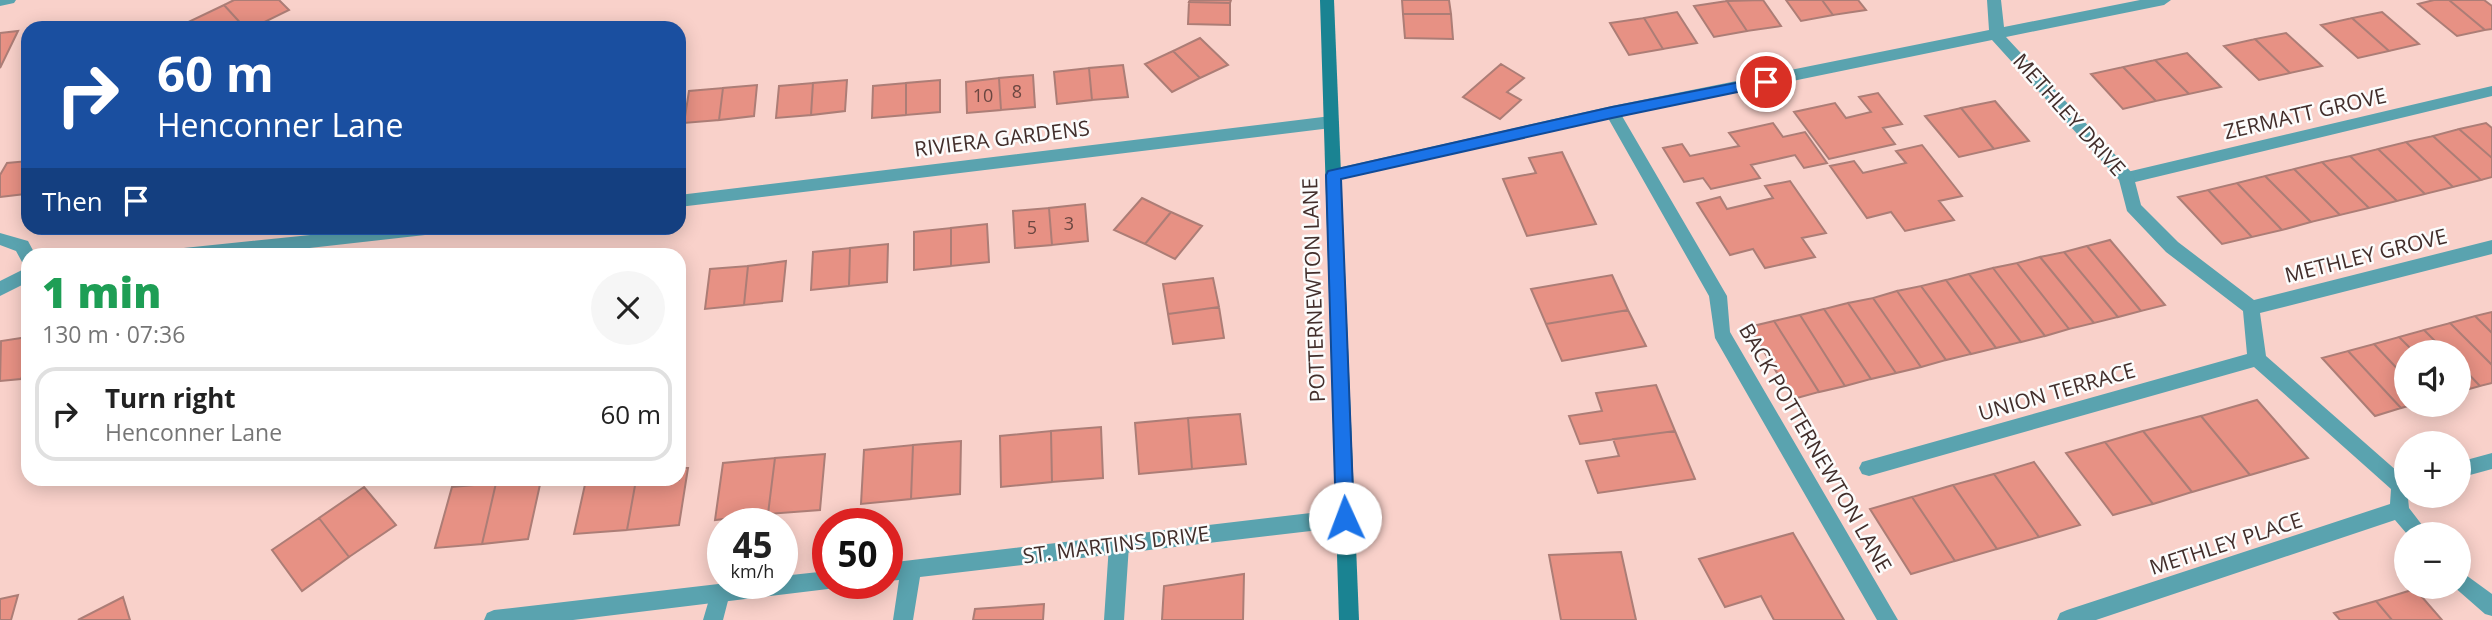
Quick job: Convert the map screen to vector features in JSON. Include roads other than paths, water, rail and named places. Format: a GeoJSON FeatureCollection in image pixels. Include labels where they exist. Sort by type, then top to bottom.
{"type":"FeatureCollection","features":[{"type":"Feature","properties":{"kind":"main road","name":"POTTERNEWTON LANE"},"geometry":{"type":"LineString","coordinates":[[1326,0],[1349,620]]}},
{"type":"Feature","properties":{"kind":"street"},"geometry":{"type":"LineString","coordinates":[[0,1],[9,0]]}},
{"type":"Feature","properties":{"kind":"street"},"geometry":{"type":"LineString","coordinates":[[1994,0],[1997,36]]}},
{"type":"Feature","properties":{"kind":"street"},"geometry":{"type":"LineString","coordinates":[[1334,175],[1612,113],[2164,0]]}},
{"type":"Feature","properties":{"kind":"street","name":"METHLEY DRIVE"},"geometry":{"type":"LineString","coordinates":[[1997,36],[2127,178],[2133,207],[2172,247],[2250,308]]}},
{"type":"Feature","properties":{"kind":"street","name":"ZERMATT GROVE"},"geometry":{"type":"LineString","coordinates":[[2127,178],[2492,91]]}},
{"type":"Feature","properties":{"kind":"street","name":"BACK POTTERNEWTON LANE"},"geometry":{"type":"LineString","coordinates":[[1612,113],[1718,296],[1720,332],[1888,620]]}},
{"type":"Feature","properties":{"kind":"street","name":"RIVIERA GARDENS"},"geometry":{"type":"LineString","coordinates":[[686,200],[1331,122]]}},
{"type":"Feature","properties":{"kind":"street"},"geometry":{"type":"LineString","coordinates":[[248,248],[369,235]]}},
{"type":"Feature","properties":{"kind":"street"},"geometry":{"type":"LineString","coordinates":[[0,239],[23,248]]}},
{"type":"Feature","properties":{"kind":"street","name":"METHLEY GROVE"},"geometry":{"type":"LineString","coordinates":[[2250,308],[2492,247]]}},
{"type":"Feature","properties":{"kind":"street"},"geometry":{"type":"LineString","coordinates":[[0,289],[21,278]]}},
{"type":"Feature","properties":{"kind":"street"},"geometry":{"type":"LineString","coordinates":[[2250,308],[2257,359],[2394,476]]}},
{"type":"Feature","properties":{"kind":"street","name":"UNION TERRACE"},"geometry":{"type":"LineString","coordinates":[[1870,468],[2257,359]]}},
{"type":"Feature","properties":{"kind":"street"},"geometry":{"type":"LineString","coordinates":[[2471,467],[2492,461]]}},
{"type":"Feature","properties":{"kind":"street"},"geometry":{"type":"LineString","coordinates":[[2399,510],[2409,522]]}},
{"type":"Feature","properties":{"kind":"street","name":"METHLEY PLACE"},"geometry":{"type":"LineString","coordinates":[[2067,620],[2399,510]]}},
{"type":"Feature","properties":{"kind":"street","name":"ST. MARTINS DRIVE"},"geometry":{"type":"LineString","coordinates":[[903,571],[1345,518]]}},
{"type":"Feature","properties":{"kind":"street"},"geometry":{"type":"LineString","coordinates":[[1114,620],[1119,545]]}},
{"type":"Feature","properties":{"kind":"street"},"geometry":{"type":"LineString","coordinates":[[903,620],[911,570]]}},
{"type":"Feature","properties":{"kind":"street"},"geometry":{"type":"LineString","coordinates":[[2471,589],[2492,607]]}},
{"type":"Feature","properties":{"kind":"street"},"geometry":{"type":"LineString","coordinates":[[494,620],[707,595]]}},
{"type":"Feature","properties":{"kind":"street"},"geometry":{"type":"LineString","coordinates":[[713,620],[718,599]]}}]}
